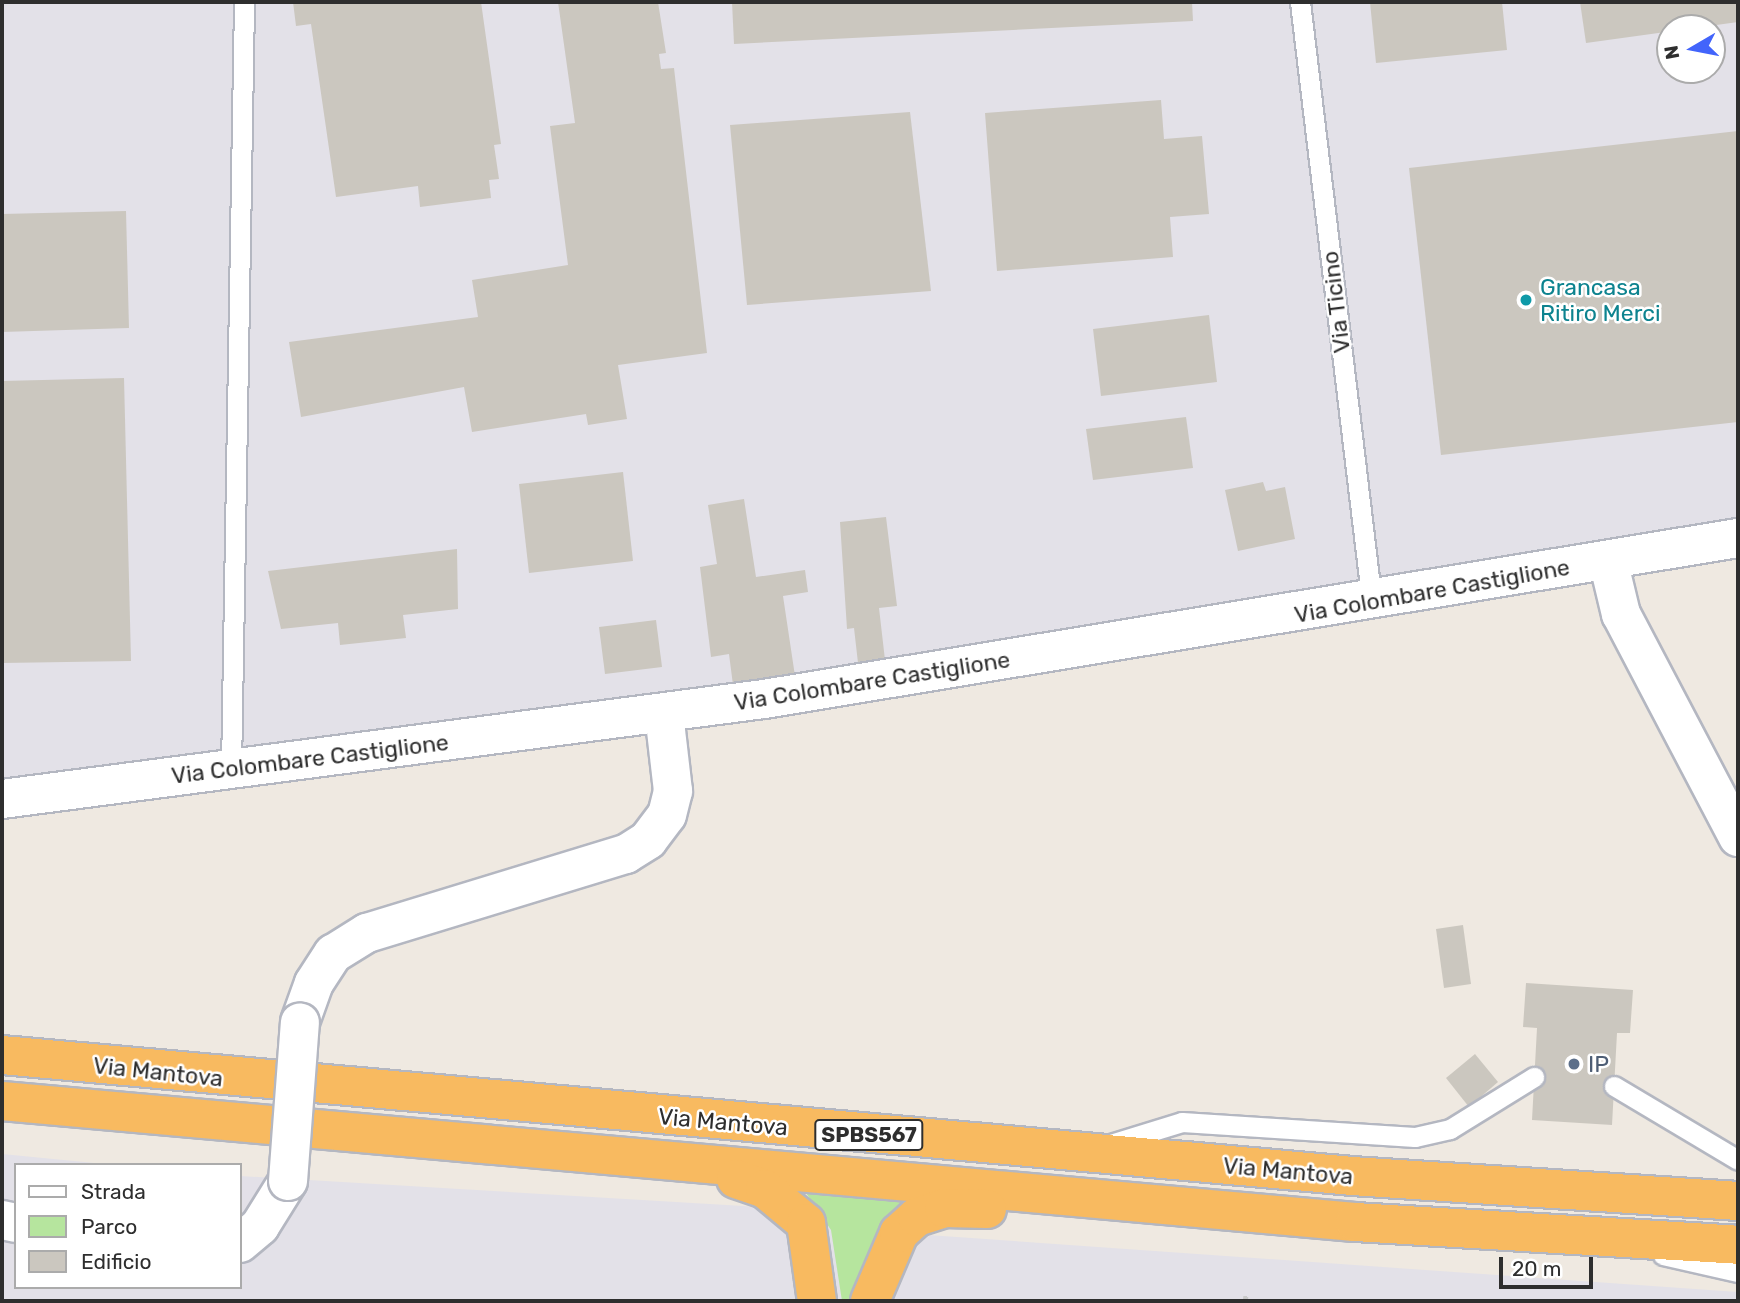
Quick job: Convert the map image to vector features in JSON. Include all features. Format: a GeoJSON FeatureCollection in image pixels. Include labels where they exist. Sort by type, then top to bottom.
{"type":"FeatureCollection","features":[{"type":"Feature","properties":{"kind":"highway","name":"Via Mantova"},"geometry":{"type":"LineString","coordinates":[[2,1055],[1082,1153],[1738,1201]]}},
{"type":"Feature","properties":{"kind":"highway","name":"Via Mantova"},"geometry":{"type":"LineString","coordinates":[[2,1101],[701,1167],[1095,1197],[1355,1222],[1738,1245]]}},
{"type":"Feature","properties":{"kind":"highway"},"geometry":{"type":"LineString","coordinates":[[701,1167],[765,1189],[794,1209],[813,1249],[810,1293]]}},
{"type":"Feature","properties":{"kind":"highway"},"geometry":{"type":"LineString","coordinates":[[870,1301],[887,1258],[917,1217],[944,1208],[1061,1211],[1095,1197]]}},
{"type":"Feature","properties":{"kind":"highway"},"geometry":{"type":"LineString","coordinates":[[887,1258],[894,1301]]}},
{"type":"Feature","properties":{"kind":"street","name":"Via Colombare Castiglione"},"geometry":{"type":"LineString","coordinates":[[2,799],[664,713],[1372,603],[1738,538]]}},
{"type":"Feature","properties":{"kind":"street"},"geometry":{"type":"LineString","coordinates":[[1608,560],[1621,614],[1738,837]]}},
{"type":"Feature","properties":{"kind":"street"},"geometry":{"type":"LineString","coordinates":[[242,1241],[260,1226],[288,1181],[300,1022],[333,954],[367,933],[626,854],[648,840],[667,815],[673,791],[664,713]]}},
{"type":"Feature","properties":{"kind":"lane"},"geometry":{"type":"LineString","coordinates":[[231,770],[244,2]]}},
{"type":"Feature","properties":{"kind":"lane","name":"Via Ticino"},"geometry":{"type":"LineString","coordinates":[[1300,2],[1372,603]]}},
{"type":"Feature","properties":{"kind":"lane"},"geometry":{"type":"LineString","coordinates":[[1082,1153],[1182,1122],[1415,1137],[1450,1129],[1534,1077]]}},
{"type":"Feature","properties":{"kind":"lane"},"geometry":{"type":"LineString","coordinates":[[1614,1086],[1738,1160]]}},
{"type":"Feature","properties":{"kind":"lane"},"geometry":{"type":"LineString","coordinates":[[1587,1236],[1738,1272]]}},
{"type":"Feature","properties":{"kind":"path"},"geometry":{"type":"LineString","coordinates":[[1245,1301],[1246,1293]]}},
{"type":"Feature","properties":{"kind":"shaded area"},"geometry":{"type":"Polygon","coordinates":[[[2,2],[1738,2],[1738,538],[2,799],[2,2]]]}},
{"type":"Feature","properties":{"kind":"shaded area"},"geometry":{"type":"Polygon","coordinates":[[[2,1154],[94,1163],[14,1163],[14,1289],[242,1289],[242,1176],[794,1209],[899,1233],[1738,1292],[1738,1301],[2,1301],[2,1154]]]}},
{"type":"Feature","properties":{"kind":"green space"},"geometry":{"type":"Polygon","coordinates":[[[804,1190],[917,1200],[861,1301],[842,1301],[831,1230],[804,1190]]]}},
{"type":"Feature","properties":{"kind":"building"},"geometry":{"type":"Polygon","coordinates":[[[293,2],[481,2],[501,144],[494,145],[499,179],[489,180],[491,198],[420,207],[418,186],[336,197],[311,24],[296,26],[293,2]]]}},
{"type":"Feature","properties":{"kind":"building"},"geometry":{"type":"Polygon","coordinates":[[[558,2],[658,2],[666,53],[659,54],[661,69],[674,68],[707,353],[618,365],[627,419],[588,425],[586,414],[472,432],[464,387],[301,417],[289,342],[478,317],[472,280],[568,265],[550,126],[575,123],[558,2]]]}},
{"type":"Feature","properties":{"kind":"building"},"geometry":{"type":"Polygon","coordinates":[[[732,2],[1192,2],[1193,21],[734,44],[732,2]]]}},
{"type":"Feature","properties":{"kind":"building"},"geometry":{"type":"Polygon","coordinates":[[[1370,2],[1502,2],[1507,50],[1376,63],[1370,2]]]}},
{"type":"Feature","properties":{"kind":"building"},"geometry":{"type":"Polygon","coordinates":[[[1580,2],[1738,2],[1738,22],[1726,24],[1726,14],[1656,14],[1656,33],[1586,43],[1580,2]]]}},
{"type":"Feature","properties":{"kind":"building"},"geometry":{"type":"Polygon","coordinates":[[[1161,100],[1164,139],[1202,136],[1209,214],[1170,217],[1173,257],[997,271],[985,113],[1161,100]]]}},
{"type":"Feature","properties":{"kind":"building"},"geometry":{"type":"Polygon","coordinates":[[[910,112],[931,291],[747,305],[730,125],[910,112]]]}},
{"type":"Feature","properties":{"kind":"building","name":"Grancasa Ritiro Merci"},"geometry":{"type":"Polygon","coordinates":[[[1738,131],[1738,422],[1441,455],[1409,168],[1738,131]]]}},
{"type":"Feature","properties":{"kind":"building"},"geometry":{"type":"Polygon","coordinates":[[[126,211],[129,328],[2,332],[2,214],[126,211]]]}},
{"type":"Feature","properties":{"kind":"building"},"geometry":{"type":"Polygon","coordinates":[[[1209,315],[1217,382],[1101,396],[1093,329],[1209,315]]]}},
{"type":"Feature","properties":{"kind":"building"},"geometry":{"type":"Polygon","coordinates":[[[124,378],[131,661],[2,663],[2,381],[124,378]]]}},
{"type":"Feature","properties":{"kind":"building"},"geometry":{"type":"Polygon","coordinates":[[[1186,417],[1193,468],[1093,480],[1086,429],[1186,417]]]}},
{"type":"Feature","properties":{"kind":"building"},"geometry":{"type":"Polygon","coordinates":[[[623,472],[633,561],[529,573],[519,484],[623,472]]]}},
{"type":"Feature","properties":{"kind":"building"},"geometry":{"type":"Polygon","coordinates":[[[1263,482],[1266,491],[1285,487],[1295,539],[1238,551],[1225,490],[1263,482]]]}},
{"type":"Feature","properties":{"kind":"building"},"geometry":{"type":"Polygon","coordinates":[[[744,499],[756,577],[805,570],[808,592],[783,596],[795,676],[733,685],[729,654],[711,657],[700,567],[717,564],[708,505],[744,499]]]}},
{"type":"Feature","properties":{"kind":"building"},"geometry":{"type":"Polygon","coordinates":[[[886,517],[897,606],[879,608],[885,660],[858,663],[854,628],[847,629],[840,522],[886,517]]]}},
{"type":"Feature","properties":{"kind":"building"},"geometry":{"type":"Polygon","coordinates":[[[457,549],[458,609],[403,615],[406,638],[340,645],[338,623],[281,629],[268,571],[457,549]]]}},
{"type":"Feature","properties":{"kind":"building"},"geometry":{"type":"Polygon","coordinates":[[[656,620],[662,667],[605,674],[599,627],[656,620]]]}},
{"type":"Feature","properties":{"kind":"building"},"geometry":{"type":"Polygon","coordinates":[[[1463,925],[1471,984],[1444,988],[1436,929],[1463,925]]]}},
{"type":"Feature","properties":{"kind":"building"},"geometry":{"type":"Polygon","coordinates":[[[1526,983],[1633,990],[1630,1033],[1617,1033],[1612,1125],[1532,1120],[1537,1028],[1523,1027],[1526,983]]]}},
{"type":"Feature","properties":{"kind":"building"},"geometry":{"type":"Polygon","coordinates":[[[1475,1054],[1498,1082],[1469,1107],[1446,1078],[1475,1054]]]}},
{"type":"Feature","properties":{"kind":"place","name":"Grancasa Ritiro Merci"},"geometry":{"type":"Point","coordinates":[1526,300]}},
{"type":"Feature","properties":{"kind":"place","name":"IP"},"geometry":{"type":"Point","coordinates":[1574,1064]}}]}
